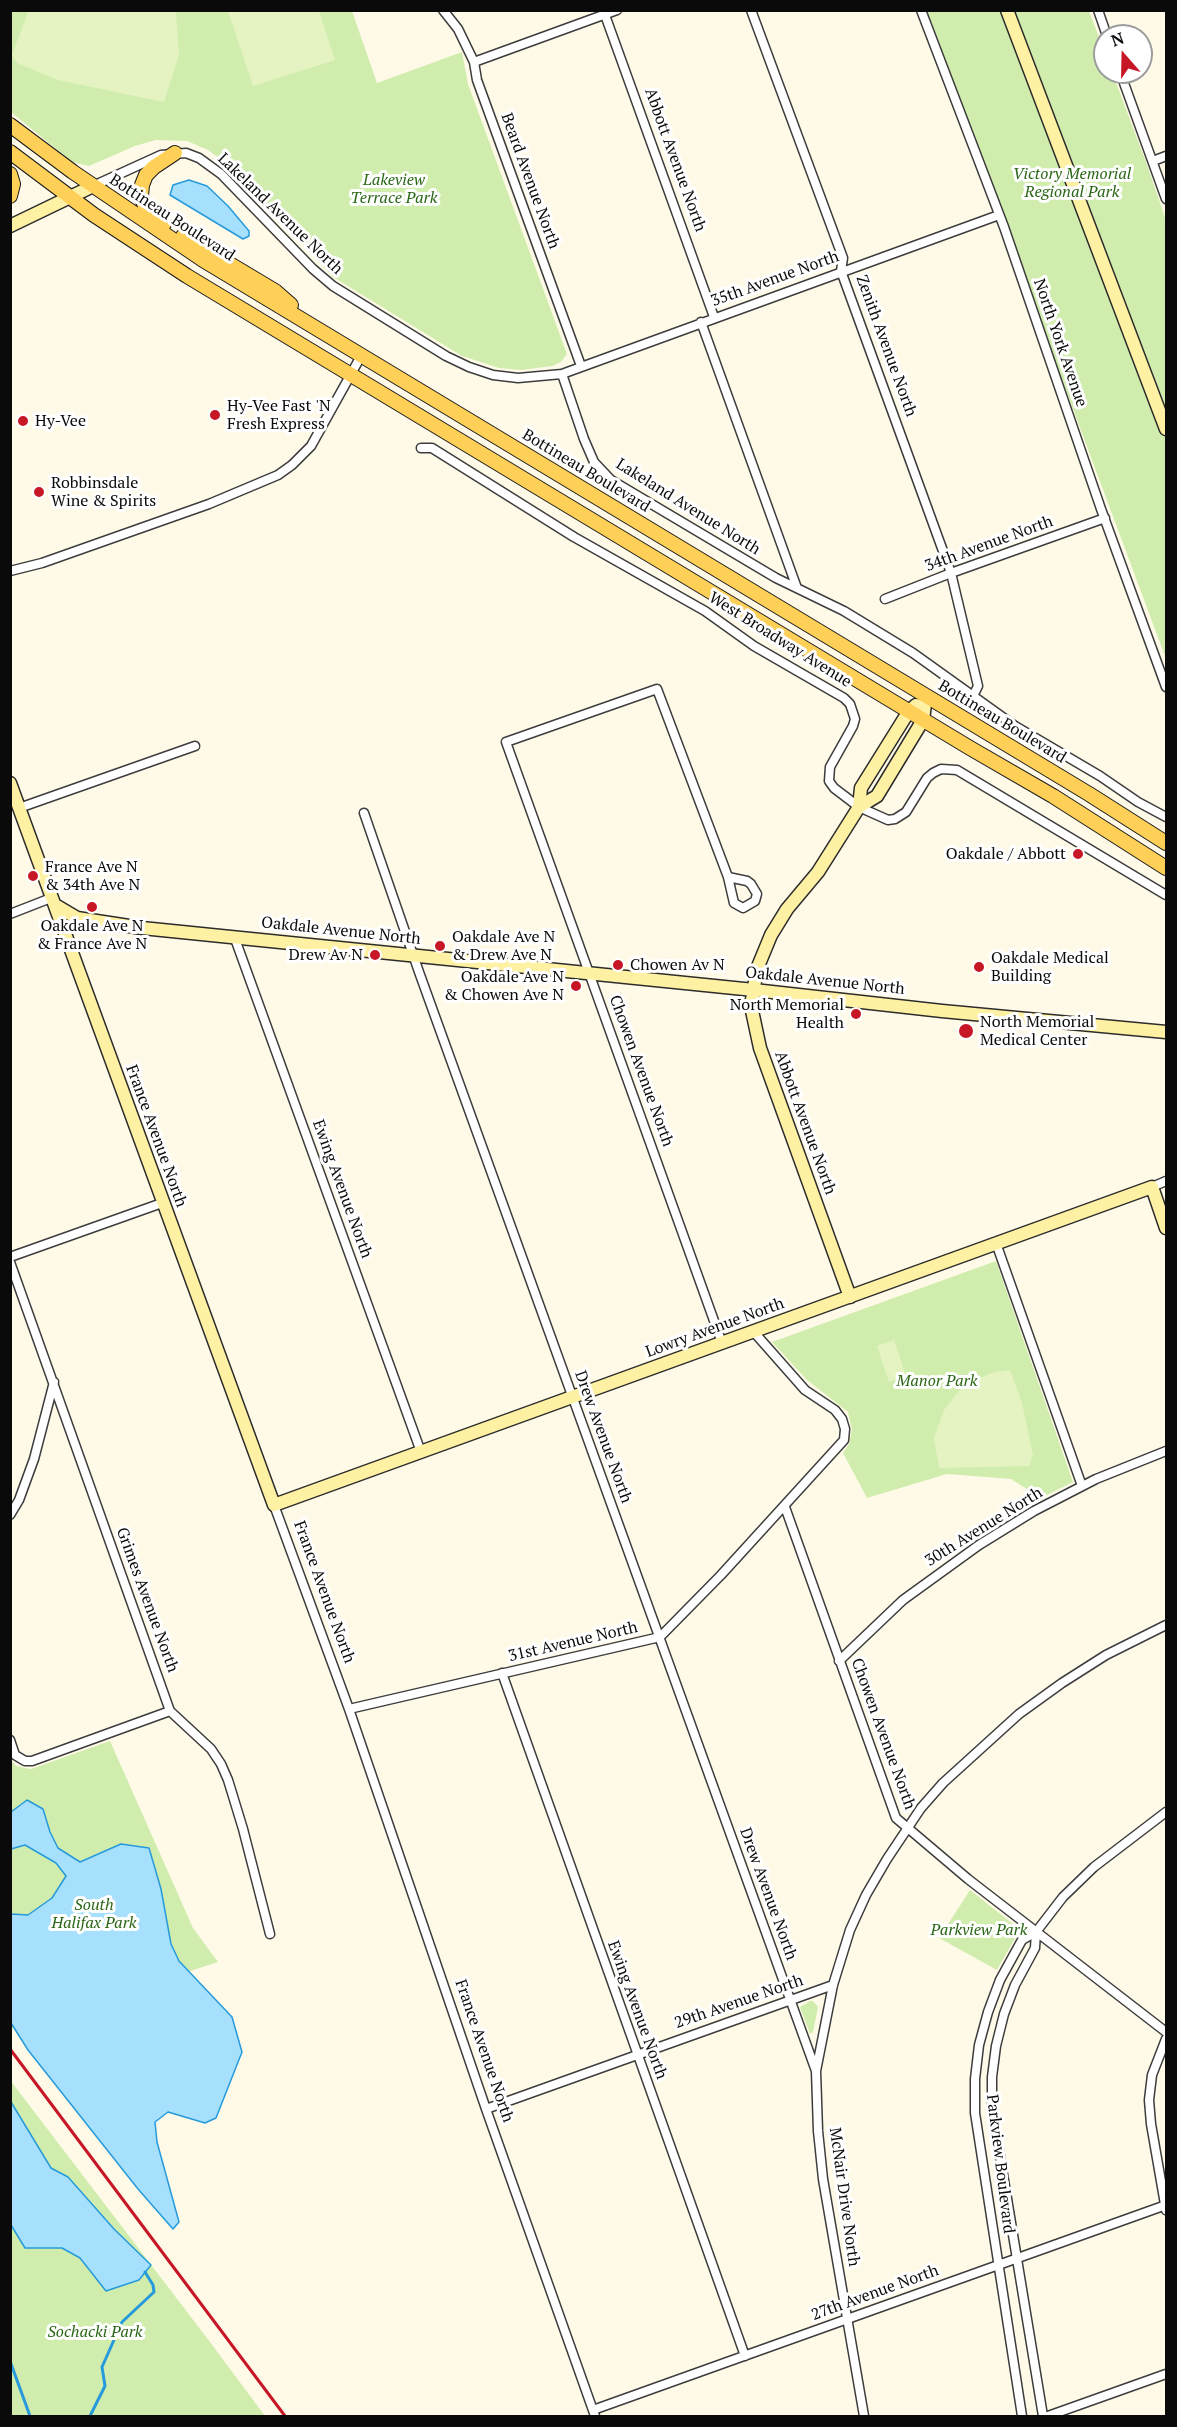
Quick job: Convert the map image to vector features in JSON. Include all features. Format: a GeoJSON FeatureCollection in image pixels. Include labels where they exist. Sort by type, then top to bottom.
{"type":"FeatureCollection","features":[{"type":"Feature","properties":{"kind":"main road","name":"Bottineau Boulevard"},"geometry":{"type":"LineString","coordinates":[[10,125],[93,186],[203,260],[1167,843]]}},
{"type":"Feature","properties":{"kind":"main road"},"geometry":{"type":"LineString","coordinates":[[10,152],[70,197],[163,261],[923,720],[1053,796],[1167,868]]}},
{"type":"Feature","properties":{"kind":"main road"},"geometry":{"type":"LineString","coordinates":[[175,153],[154,167],[146,175],[142,184],[141,196],[150,213],[157,220],[275,291],[330,337]]}},
{"type":"Feature","properties":{"kind":"main road"},"geometry":{"type":"LineString","coordinates":[[10,174],[14,184],[10,196]]}},
{"type":"Feature","properties":{"kind":"street","name":"Beard Avenue North"},"geometry":{"type":"LineString","coordinates":[[443,10],[458,29],[474,62],[477,80],[582,366]]}},
{"type":"Feature","properties":{"kind":"street","name":"Zenith Avenue North"},"geometry":{"type":"LineString","coordinates":[[751,10],[843,258],[841,272],[951,573],[978,686],[973,696]]}},
{"type":"Feature","properties":{"kind":"street","name":"North York Avenue"},"geometry":{"type":"LineString","coordinates":[[921,10],[999,215],[1167,687]]}},
{"type":"Feature","properties":{"kind":"street"},"geometry":{"type":"LineString","coordinates":[[1007,10],[1167,429]]}},
{"type":"Feature","properties":{"kind":"street"},"geometry":{"type":"LineString","coordinates":[[474,62],[612,12]]}},
{"type":"Feature","properties":{"kind":"street","name":"Abbott Avenue North"},"geometry":{"type":"LineString","coordinates":[[612,12],[714,317]]}},
{"type":"Feature","properties":{"kind":"street"},"geometry":{"type":"LineString","coordinates":[[1124,84],[1167,199]]}},
{"type":"Feature","properties":{"kind":"street"},"geometry":{"type":"LineString","coordinates":[[10,226],[161,155],[175,153]]}},
{"type":"Feature","properties":{"kind":"street","name":"Lakeland Avenue North"},"geometry":{"type":"LineString","coordinates":[[175,153],[186,153],[209,164],[313,269],[333,286],[446,356],[493,375],[518,378],[562,374],[584,440],[594,462],[611,480],[776,578],[843,611],[913,653],[1015,726],[1100,776],[1138,802],[1167,817]]}},
{"type":"Feature","properties":{"kind":"street"},"geometry":{"type":"LineString","coordinates":[[1153,161],[1167,156]]}},
{"type":"Feature","properties":{"kind":"street","name":"35th Avenue North"},"geometry":{"type":"LineString","coordinates":[[562,374],[999,215]]}},
{"type":"Feature","properties":{"kind":"street"},"geometry":{"type":"LineString","coordinates":[[701,322],[797,588]]}},
{"type":"Feature","properties":{"kind":"street"},"geometry":{"type":"LineString","coordinates":[[10,571],[42,563],[209,504],[278,475],[311,446],[361,356]]}},
{"type":"Feature","properties":{"kind":"street","name":"West Broadway Avenue"},"geometry":{"type":"LineString","coordinates":[[421,448],[432,448],[574,537],[705,611],[754,645],[844,698],[850,704],[855,719],[830,767],[829,781],[834,788],[859,807],[888,820],[895,819],[906,812],[927,778],[933,773],[941,769],[957,770],[1167,895]]}},
{"type":"Feature","properties":{"kind":"street","name":"34th Avenue North"},"geometry":{"type":"LineString","coordinates":[[885,599],[1105,518]]}},
{"type":"Feature","properties":{"kind":"street","name":"Chowen Avenue North"},"geometry":{"type":"LineString","coordinates":[[722,1342],[506,742],[657,689],[728,876]]}},
{"type":"Feature","properties":{"kind":"street","name":"Abbott Avenue North"},"geometry":{"type":"LineString","coordinates":[[850,1297],[760,1048],[751,1006],[753,990],[764,949],[777,924],[818,872],[859,807],[861,788],[909,711],[926,696]]}},
{"type":"Feature","properties":{"kind":"street","name":"Abbott Avenue North"},"geometry":{"type":"LineString","coordinates":[[859,807],[877,796],[923,720],[926,696]]}},
{"type":"Feature","properties":{"kind":"street"},"geometry":{"type":"LineString","coordinates":[[19,808],[195,746]]}},
{"type":"Feature","properties":{"kind":"street","name":"France Avenue North"},"geometry":{"type":"LineString","coordinates":[[10,783],[349,1709],[486,2109],[594,2413]]}},
{"type":"Feature","properties":{"kind":"street","name":"Drew Avenue North"},"geometry":{"type":"LineString","coordinates":[[364,813],[572,1397],[816,2070]]}},
{"type":"Feature","properties":{"kind":"street"},"geometry":{"type":"LineString","coordinates":[[10,914],[53,901]]}},
{"type":"Feature","properties":{"kind":"street","name":"Oakdale Avenue North"},"geometry":{"type":"LineString","coordinates":[[53,901],[77,918],[142,928],[942,1011],[1167,1032]]}},
{"type":"Feature","properties":{"kind":"street","name":"Ewing Avenue North"},"geometry":{"type":"LineString","coordinates":[[234,936],[421,1452]]}},
{"type":"Feature","properties":{"kind":"street","name":"Lowry Avenue North"},"geometry":{"type":"LineString","coordinates":[[274,1505],[1167,1181]]}},
{"type":"Feature","properties":{"kind":"street"},"geometry":{"type":"LineString","coordinates":[[1152,1186],[1167,1228]]}},
{"type":"Feature","properties":{"kind":"street"},"geometry":{"type":"LineString","coordinates":[[10,1257],[162,1203]]}},
{"type":"Feature","properties":{"kind":"street"},"geometry":{"type":"LineString","coordinates":[[996,1243],[1082,1486]]}},
{"type":"Feature","properties":{"kind":"street","name":"Grimes Avenue North"},"geometry":{"type":"LineString","coordinates":[[10,1262],[170,1711],[197,1735],[221,1764],[243,1829],[270,1934]]}},
{"type":"Feature","properties":{"kind":"street","name":"31st Avenue North"},"geometry":{"type":"LineString","coordinates":[[349,1709],[660,1637],[785,1506],[844,1440],[846,1429],[835,1410],[805,1390],[753,1331]]}},
{"type":"Feature","properties":{"kind":"street"},"geometry":{"type":"LineString","coordinates":[[10,1515],[19,1500],[34,1460],[54,1382]]}},
{"type":"Feature","properties":{"kind":"street","name":"30th Avenue North"},"geometry":{"type":"LineString","coordinates":[[839,1660],[903,1600],[936,1574],[1034,1511],[1082,1486],[1142,1459],[1167,1451]]}},
{"type":"Feature","properties":{"kind":"street","name":"Chowen Avenue North"},"geometry":{"type":"LineString","coordinates":[[785,1506],[896,1818],[1036,1932],[1167,2032]]}},
{"type":"Feature","properties":{"kind":"street","name":"McNair Drive North"},"geometry":{"type":"LineString","coordinates":[[864,2416],[823,2179],[818,2131],[816,2070],[833,1985],[850,1930],[866,1895],[907,1829],[943,1783],[1019,1714],[1062,1683],[1106,1655],[1167,1625]]}},
{"type":"Feature","properties":{"kind":"street","name":"Ewing Avenue North"},"geometry":{"type":"LineString","coordinates":[[502,1673],[745,2356]]}},
{"type":"Feature","properties":{"kind":"street"},"geometry":{"type":"LineString","coordinates":[[10,1740],[15,1755],[25,1761],[32,1761],[170,1711]]}},
{"type":"Feature","properties":{"kind":"street","name":"Parkview Boulevard"},"geometry":{"type":"LineString","coordinates":[[1022,2416],[976,2124],[975,2079],[982,2034],[1000,1980],[1022,1940],[1036,1932],[1063,1897],[1094,1867],[1167,1812]]}},
{"type":"Feature","properties":{"kind":"street","name":"Parkview Boulevard"},"geometry":{"type":"LineString","coordinates":[[1036,1932],[1035,1947],[1015,1985],[1004,2014],[996,2046],[992,2077],[992,2108],[1043,2416]]}},
{"type":"Feature","properties":{"kind":"street","name":"29th Avenue North"},"geometry":{"type":"LineString","coordinates":[[486,2109],[833,1985]]}},
{"type":"Feature","properties":{"kind":"street"},"geometry":{"type":"LineString","coordinates":[[1166,2207],[1149,2100],[1152,2075],[1167,2039]]}},
{"type":"Feature","properties":{"kind":"street","name":"27th Avenue North"},"geometry":{"type":"LineString","coordinates":[[594,2413],[847,2319],[1166,2207]]}},
{"type":"Feature","properties":{"kind":"street"},"geometry":{"type":"LineString","coordinates":[[1048,2416],[1167,2374]]}},
{"type":"Feature","properties":{"kind":"green space"},"geometry":{"type":"Polygon","coordinates":[[[29,10],[176,11],[179,55],[164,102],[58,80],[17,63],[12,55],[29,10]]]}},
{"type":"Feature","properties":{"kind":"green space","name":"Lakeview Terrace Park"},"geometry":{"type":"Polygon","coordinates":[[[10,11],[352,11],[377,83],[462,52],[468,84],[567,354],[561,362],[553,366],[521,370],[499,368],[462,356],[333,277],[224,162],[208,150],[187,141],[156,140],[135,146],[89,166],[72,162],[11,112],[10,11]]]}},
{"type":"Feature","properties":{"kind":"green space"},"geometry":{"type":"Polygon","coordinates":[[[228,11],[319,11],[335,60],[253,86],[228,11]]]}},
{"type":"Feature","properties":{"kind":"green space","name":"Victory Memorial Regional Park"},"geometry":{"type":"Polygon","coordinates":[[[925,11],[1089,11],[1094,24],[1093,84],[1117,84],[1146,162],[1166,220],[1166,659],[925,11]]]}},
{"type":"Feature","properties":{"kind":"green space","name":"Manor Park"},"geometry":{"type":"Polygon","coordinates":[[[996,1261],[1073,1482],[1041,1498],[1011,1479],[947,1474],[867,1498],[843,1453],[849,1444],[852,1430],[848,1412],[807,1380],[772,1342],[996,1261]]]}},
{"type":"Feature","properties":{"kind":"green space"},"geometry":{"type":"Polygon","coordinates":[[[894,1340],[906,1376],[889,1382],[877,1346],[894,1340]]]}},
{"type":"Feature","properties":{"kind":"green space"},"geometry":{"type":"Polygon","coordinates":[[[1010,1370],[1022,1403],[1033,1455],[1029,1466],[939,1468],[934,1438],[944,1410],[962,1387],[991,1373],[1010,1370]]]}},
{"type":"Feature","properties":{"kind":"green space","name":"South Halifax Park"},"geometry":{"type":"Polygon","coordinates":[[[110,1741],[193,1928],[218,1962],[12,2029],[11,1760],[16,1766],[31,1769],[110,1741]]]}},
{"type":"Feature","properties":{"kind":"green space","name":"Parkview Park"},"geometry":{"type":"Polygon","coordinates":[[[970,1890],[1018,1928],[1018,1933],[997,1970],[939,1938],[970,1890]]]}},
{"type":"Feature","properties":{"kind":"green space"},"geometry":{"type":"Polygon","coordinates":[[[810,2001],[818,2007],[813,2032],[810,2034],[800,2007],[810,2001]]]}},
{"type":"Feature","properties":{"kind":"green space","name":"Sochacki Park"},"geometry":{"type":"Polygon","coordinates":[[[10,2080],[207,2338],[265,2416],[11,2416],[10,2080]]]}},
{"type":"Feature","properties":{"kind":"water"},"geometry":{"type":"Polygon","coordinates":[[[189,180],[207,186],[249,231],[249,236],[243,239],[170,195],[173,185],[189,180]]]}},
{"type":"Feature","properties":{"kind":"water"},"geometry":{"type":"Polygon","coordinates":[[[27,1800],[43,1809],[58,1848],[80,1862],[121,1844],[149,1848],[161,1889],[171,1944],[179,1961],[232,2017],[242,2052],[216,2118],[205,2123],[168,2112],[155,2122],[157,2142],[179,2222],[173,2229],[138,2189],[28,2050],[11,2023],[11,1914],[28,1915],[52,1898],[66,1876],[56,1863],[25,1845],[11,1849],[11,1812],[27,1800]]]}},
{"type":"Feature","properties":{"kind":"water"},"geometry":{"type":"Polygon","coordinates":[[[11,2102],[51,2168],[68,2177],[114,2229],[151,2265],[139,2280],[106,2291],[80,2258],[62,2248],[25,2248],[11,2225],[11,2102]]]}},
{"type":"Feature","properties":{"kind":"waterway"},"geometry":{"type":"LineString","coordinates":[[90,2416],[105,2386],[102,2367],[122,2322],[154,2292],[153,2285],[145,2272]]}},
{"type":"Feature","properties":{"kind":"waterway"},"geometry":{"type":"LineString","coordinates":[[10,2361],[30,2416]]}},
{"type":"Feature","properties":{"kind":"railway"},"geometry":{"type":"LineString","coordinates":[[10,2049],[285,2416]]}},
{"type":"Feature","properties":{"kind":"place","name":"Hy-Vee Fast 'N Fresh Express"},"geometry":{"type":"Point","coordinates":[215,415]}},
{"type":"Feature","properties":{"kind":"place","name":"Hy-Vee"},"geometry":{"type":"Point","coordinates":[23,421]}},
{"type":"Feature","properties":{"kind":"place","name":"Robbinsdale Wine & Spirits"},"geometry":{"type":"Point","coordinates":[39,492]}},
{"type":"Feature","properties":{"kind":"place","name":"Oakdale / Abbott"},"geometry":{"type":"Point","coordinates":[1078,854]}},
{"type":"Feature","properties":{"kind":"place","name":"France Ave N & 34th Ave N"},"geometry":{"type":"Point","coordinates":[33,876]}},
{"type":"Feature","properties":{"kind":"place","name":"Oakdale Ave N & France Ave N"},"geometry":{"type":"Point","coordinates":[92,907]}},
{"type":"Feature","properties":{"kind":"place","name":"Oakdale Ave N & Drew Ave N"},"geometry":{"type":"Point","coordinates":[440,946]}},
{"type":"Feature","properties":{"kind":"place","name":"Drew Av N"},"geometry":{"type":"Point","coordinates":[375,955]}},
{"type":"Feature","properties":{"kind":"place","name":"Chowen Av N"},"geometry":{"type":"Point","coordinates":[618,965]}},
{"type":"Feature","properties":{"kind":"place","name":"Oakdale Medical Building"},"geometry":{"type":"Point","coordinates":[979,967]}},
{"type":"Feature","properties":{"kind":"place","name":"Oakdale Ave N & Chowen Ave N"},"geometry":{"type":"Point","coordinates":[576,986]}},
{"type":"Feature","properties":{"kind":"place","name":"North Memorial Health"},"geometry":{"type":"Point","coordinates":[856,1014]}},
{"type":"Feature","properties":{"kind":"place","name":"North Memorial Medical Center"},"geometry":{"type":"Point","coordinates":[966,1031]}}]}
